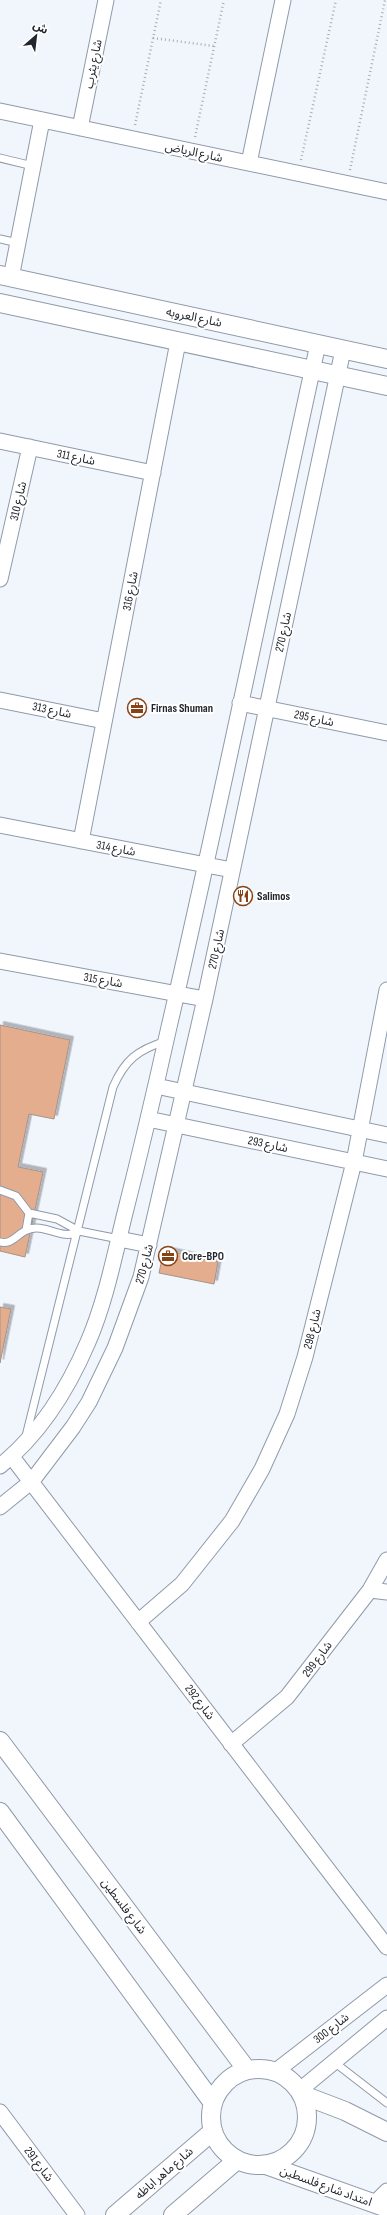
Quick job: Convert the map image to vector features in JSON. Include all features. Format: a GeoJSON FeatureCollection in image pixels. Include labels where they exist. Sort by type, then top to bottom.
{"type":"FeatureCollection","features":[{"type":"Feature","properties":{"kind":"street","name":"شارع يثرب"},"geometry":{"type":"LineString","coordinates":[[80,128],[106,0]]}},
{"type":"Feature","properties":{"kind":"street"},"geometry":{"type":"LineString","coordinates":[[249,163],[283,0]]}},
{"type":"Feature","properties":{"kind":"street","name":"شارع الرياض"},"geometry":{"type":"LineString","coordinates":[[0,111],[387,192]]}},
{"type":"Feature","properties":{"kind":"street"},"geometry":{"type":"LineString","coordinates":[[6,277],[18,243],[42,120]]}},
{"type":"Feature","properties":{"kind":"street","name":"شارع العروبه"},"geometry":{"type":"LineString","coordinates":[[6,277],[387,360]]}},
{"type":"Feature","properties":{"kind":"street"},"geometry":{"type":"LineString","coordinates":[[0,304],[387,386]]}},
{"type":"Feature","properties":{"kind":"street","name":"شارع 316"},"geometry":{"type":"LineString","coordinates":[[81,841],[178,342]]}},
{"type":"Feature","properties":{"kind":"street"},"geometry":{"type":"LineString","coordinates":[[0,1466],[12,1457],[57,1402],[75,1371],[90,1338],[119,1239],[177,994],[318,344]]}},
{"type":"Feature","properties":{"kind":"street","name":"شارع 270"},"geometry":{"type":"LineString","coordinates":[[0,1507],[32,1481],[73,1427],[103,1376],[130,1311],[149,1245],[206,999],[232,870],[343,350]]}},
{"type":"Feature","properties":{"kind":"street","name":"شارع 311"},"geometry":{"type":"LineString","coordinates":[[0,441],[153,473]]}},
{"type":"Feature","properties":{"kind":"street","name":"شارع 310"},"geometry":{"type":"LineString","coordinates":[[0,579],[30,447]]}},
{"type":"Feature","properties":{"kind":"street","name":"شارع 313"},"geometry":{"type":"LineString","coordinates":[[0,700],[104,721]]}},
{"type":"Feature","properties":{"kind":"street","name":"شارع 295"},"geometry":{"type":"LineString","coordinates":[[240,703],[387,734]]}},
{"type":"Feature","properties":{"kind":"street","name":"شارع 314"},"geometry":{"type":"LineString","coordinates":[[0,825],[232,870]]}},
{"type":"Feature","properties":{"kind":"street","name":"شارع 315"},"geometry":{"type":"LineString","coordinates":[[0,962],[206,999]]}},
{"type":"Feature","properties":{"kind":"street","name":"شارع 298"},"geometry":{"type":"LineString","coordinates":[[138,1622],[176,1591],[189,1577],[232,1521],[262,1469],[287,1414],[305,1357],[354,1162],[387,990]]}},
{"type":"Feature","properties":{"kind":"street"},"geometry":{"type":"LineString","coordinates":[[156,1086],[387,1135]]}},
{"type":"Feature","properties":{"kind":"street","name":"شارع 293"},"geometry":{"type":"LineString","coordinates":[[148,1119],[387,1169]]}},
{"type":"Feature","properties":{"kind":"street"},"geometry":{"type":"LineString","coordinates":[[119,1239],[149,1245]]}},
{"type":"Feature","properties":{"kind":"street","name":"شارع 292"},"geometry":{"type":"LineString","coordinates":[[12,1457],[32,1481],[387,1947]]}},
{"type":"Feature","properties":{"kind":"street","name":"شارع 299"},"geometry":{"type":"LineString","coordinates":[[231,1744],[287,1697],[370,1590],[387,1560]]}},
{"type":"Feature","properties":{"kind":"street"},"geometry":{"type":"LineString","coordinates":[[370,1590],[387,1592]]}},
{"type":"Feature","properties":{"kind":"street","name":"شارع فلسطين"},"geometry":{"type":"LineString","coordinates":[[0,1741],[247,2070]]}},
{"type":"Feature","properties":{"kind":"street"},"geometry":{"type":"LineString","coordinates":[[0,1812],[213,2103]]}},
{"type":"Feature","properties":{"kind":"street","name":"شارع 300"},"geometry":{"type":"LineString","coordinates":[[276,2071],[387,1985]]}},
{"type":"Feature","properties":{"kind":"street"},"geometry":{"type":"LineString","coordinates":[[301,2092],[334,2062],[387,2018]]}},
{"type":"Feature","properties":{"kind":"street"},"geometry":{"type":"LineString","coordinates":[[301,2092],[308,2117],[302,2139],[287,2156],[266,2165],[256,2165],[237,2160],[222,2148],[213,2131],[211,2122],[213,2103],[222,2086],[238,2073],[257,2068],[276,2071],[285,2076],[301,2092],[345,2111],[387,2132]]}},
{"type":"Feature","properties":{"kind":"street","name":"شارع 291"},"geometry":{"type":"LineString","coordinates":[[0,2112],[77,2215]]}},
{"type":"Feature","properties":{"kind":"street","name":"شارع ماهر اباظه"},"geometry":{"type":"LineString","coordinates":[[115,2215],[213,2131]]}},
{"type":"Feature","properties":{"kind":"street"},"geometry":{"type":"LineString","coordinates":[[173,2215],[237,2160]]}},
{"type":"Feature","properties":{"kind":"street","name":"امتداد شارع فلسطين"},"geometry":{"type":"LineString","coordinates":[[266,2165],[383,2201]]}},
{"type":"Feature","properties":{"kind":"lane"},"geometry":{"type":"LineString","coordinates":[[0,158],[33,166]]}},
{"type":"Feature","properties":{"kind":"lane"},"geometry":{"type":"LineString","coordinates":[[0,239],[18,243]]}},
{"type":"Feature","properties":{"kind":"lane"},"geometry":{"type":"LineString","coordinates":[[24,1443],[79,1231],[113,1087],[121,1070],[133,1056],[148,1046],[166,1041]]}},
{"type":"Feature","properties":{"kind":"lane"},"geometry":{"type":"LineString","coordinates":[[0,1190],[16,1196],[29,1213],[57,1219],[79,1231],[119,1239]]}},
{"type":"Feature","properties":{"kind":"lane"},"geometry":{"type":"LineString","coordinates":[[26,1230],[29,1213]]}},
{"type":"Feature","properties":{"kind":"lane"},"geometry":{"type":"LineString","coordinates":[[0,1242],[12,1240],[26,1230],[37,1228],[67,1235],[79,1231]]}},
{"type":"Feature","properties":{"kind":"lane"},"geometry":{"type":"LineString","coordinates":[[334,2062],[387,2103]]}},
{"type":"Feature","properties":{"kind":"path"},"geometry":{"type":"LineString","coordinates":[[133,139],[160,0]]}},
{"type":"Feature","properties":{"kind":"path"},"geometry":{"type":"LineString","coordinates":[[192,152],[224,0]]}},
{"type":"Feature","properties":{"kind":"path"},"geometry":{"type":"LineString","coordinates":[[298,173],[336,0]]}},
{"type":"Feature","properties":{"kind":"path"},"geometry":{"type":"LineString","coordinates":[[347,184],[385,0]]}},
{"type":"Feature","properties":{"kind":"path"},"geometry":{"type":"LineString","coordinates":[[153,38],[214,46]]}},
{"type":"Feature","properties":{"kind":"building"},"geometry":{"type":"Polygon","coordinates":[[[0,1025],[70,1040],[54,1119],[29,1114],[18,1167],[43,1172],[25,1257],[0,1251],[0,1025]]]}},
{"type":"Feature","properties":{"kind":"building"},"geometry":{"type":"Polygon","coordinates":[[[164,1250],[218,1262],[214,1284],[159,1273],[164,1250]]]}},
{"type":"Feature","properties":{"kind":"building"},"geometry":{"type":"Polygon","coordinates":[[[0,1307],[11,1309],[0,1363],[0,1307]]]}},
{"type":"Feature","properties":{"kind":"place","name":"Firnas Shuman"},"geometry":{"type":"Point","coordinates":[137,708]}},
{"type":"Feature","properties":{"kind":"place","name":"Salimos"},"geometry":{"type":"Point","coordinates":[243,896]}},
{"type":"Feature","properties":{"kind":"place","name":"Core-BPO"},"geometry":{"type":"Point","coordinates":[168,1256]}}]}
